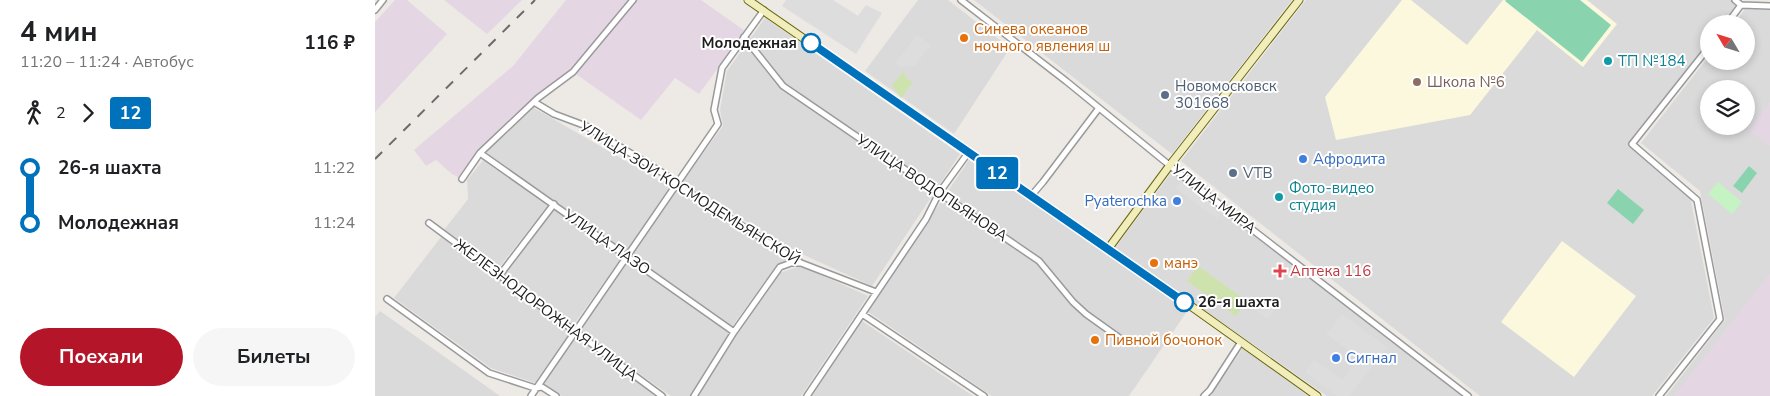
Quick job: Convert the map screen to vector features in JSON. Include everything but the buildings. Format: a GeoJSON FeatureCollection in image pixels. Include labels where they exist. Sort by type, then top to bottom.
{"type":"FeatureCollection","features":[{"type":"Feature","properties":{"kind":"main road"},"geometry":{"type":"LineString","coordinates":[[1108,249],[1170,165],[1299,0]]}},
{"type":"Feature","properties":{"kind":"main road"},"geometry":{"type":"LineString","coordinates":[[753,1],[763,10],[1317,396]]}},
{"type":"Feature","properties":{"kind":"street"},"geometry":{"type":"LineString","coordinates":[[375,10],[383,0]]}},
{"type":"Feature","properties":{"kind":"street"},"geometry":{"type":"LineString","coordinates":[[462,178],[480,153],[534,102],[573,72],[633,0]]}},
{"type":"Feature","properties":{"kind":"street","name":"УЛИЦА МИРА"},"geometry":{"type":"LineString","coordinates":[[961,0],[1468,396]]}},
{"type":"Feature","properties":{"kind":"street"},"geometry":{"type":"LineString","coordinates":[[1735,0],[1741,5],[1770,6]]}},
{"type":"Feature","properties":{"kind":"street"},"geometry":{"type":"LineString","coordinates":[[1734,15],[1741,5]]}},
{"type":"Feature","properties":{"kind":"street"},"geometry":{"type":"LineString","coordinates":[[531,396],[718,124],[714,110],[723,68],[763,10]]}},
{"type":"Feature","properties":{"kind":"street","name":"УЛИЦА ВОДОПЬЯНОВА"},"geometry":{"type":"LineString","coordinates":[[745,37],[783,86],[1039,261],[1086,314],[1121,339]]}},
{"type":"Feature","properties":{"kind":"street"},"geometry":{"type":"LineString","coordinates":[[1659,396],[1720,319],[1697,200],[1632,144],[1700,58]]}},
{"type":"Feature","properties":{"kind":"street","name":"УЛИЦА ЗОИ КОСМОДЕМЬЯНСКОЙ"},"geometry":{"type":"LineString","coordinates":[[534,102],[554,114],[586,126],[667,175],[676,184],[801,263],[876,292]]}},
{"type":"Feature","properties":{"kind":"street"},"geometry":{"type":"LineString","coordinates":[[1031,196],[1099,108]]}},
{"type":"Feature","properties":{"kind":"street","name":"УЛИЦА ЛАЗО"},"geometry":{"type":"LineString","coordinates":[[480,153],[734,332]]}},
{"type":"Feature","properties":{"kind":"street"},"geometry":{"type":"LineString","coordinates":[[807,396],[926,219],[939,193],[968,153]]}},
{"type":"Feature","properties":{"kind":"street"},"geometry":{"type":"LineString","coordinates":[[499,276],[554,204]]}},
{"type":"Feature","properties":{"kind":"street","name":"ЖЕЛЕЗНОДОРОЖНАЯ УЛИЦА"},"geometry":{"type":"LineString","coordinates":[[429,223],[662,396]]}},
{"type":"Feature","properties":{"kind":"street"},"geometry":{"type":"LineString","coordinates":[[694,396],[734,332],[780,267],[791,263],[801,263]]}},
{"type":"Feature","properties":{"kind":"street"},"geometry":{"type":"LineString","coordinates":[[387,299],[489,373],[535,388],[542,387],[556,396]]}},
{"type":"Feature","properties":{"kind":"street"},"geometry":{"type":"LineString","coordinates":[[862,314],[984,396]]}},
{"type":"Feature","properties":{"kind":"street"},"geometry":{"type":"LineString","coordinates":[[1204,396],[1210,390],[1241,342]]}},
{"type":"Feature","properties":{"kind":"shaded area"},"geometry":{"type":"Polygon","coordinates":[[[395,0],[407,0],[447,34],[375,112],[375,22],[395,0]]]}},
{"type":"Feature","properties":{"kind":"shaded area"},"geometry":{"type":"Polygon","coordinates":[[[444,0],[522,0],[487,34],[444,0]]]}},
{"type":"Feature","properties":{"kind":"shaded area"},"geometry":{"type":"Polygon","coordinates":[[[566,0],[701,0],[745,31],[699,94],[675,78],[641,120],[573,72],[538,98],[480,153],[462,179],[452,174],[436,160],[426,166],[414,150],[513,66],[566,0]]]}},
{"type":"Feature","properties":{"kind":"shaded area"},"geometry":{"type":"Polygon","coordinates":[[[786,0],[833,0],[858,16],[866,5],[882,13],[856,54],[782,6],[786,0]]]}},
{"type":"Feature","properties":{"kind":"shaded area"},"geometry":{"type":"Polygon","coordinates":[[[918,0],[948,0],[1010,48],[954,134],[865,71],[918,0]]]}},
{"type":"Feature","properties":{"kind":"shaded area"},"geometry":{"type":"Polygon","coordinates":[[[974,0],[1292,0],[1172,154],[974,0]]]}},
{"type":"Feature","properties":{"kind":"shaded area"},"geometry":{"type":"Polygon","coordinates":[[[1306,0],[1733,0],[1739,5],[1731,15],[1700,15],[1700,54],[1628,143],[1690,196],[1714,318],[1652,396],[1480,396],[1181,161],[1306,0]]]}},
{"type":"Feature","properties":{"kind":"shaded area","name":"Школа №6"},"geometry":{"type":"Polygon","coordinates":[[[1402,0],[1411,0],[1467,45],[1503,0],[1587,0],[1617,24],[1583,67],[1537,30],[1470,115],[1336,140],[1325,97],[1402,0]]]}},
{"type":"Feature","properties":{"kind":"shaded area"},"geometry":{"type":"Polygon","coordinates":[[[1745,9],[1770,10],[1770,396],[1666,396],[1725,320],[1700,191],[1641,143],[1700,68],[1700,70],[1755,70],[1755,15],[1741,15],[1745,9]]]}},
{"type":"Feature","properties":{"kind":"shaded area"},"geometry":{"type":"Polygon","coordinates":[[[765,18],[960,154],[872,286],[793,250],[682,182],[723,126],[720,110],[727,71],[765,18]]]}},
{"type":"Feature","properties":{"kind":"shaded area"},"geometry":{"type":"Polygon","coordinates":[[[917,35],[931,45],[914,66],[898,67],[896,62],[917,35]]]}},
{"type":"Feature","properties":{"kind":"shaded area"},"geometry":{"type":"Polygon","coordinates":[[[1770,102],[1770,146],[1755,135],[1755,122],[1770,102]]]}},
{"type":"Feature","properties":{"kind":"shaded area"},"geometry":{"type":"Polygon","coordinates":[[[534,108],[671,187],[625,253],[486,152],[534,108]]]}},
{"type":"Feature","properties":{"kind":"shaded area"},"geometry":{"type":"Polygon","coordinates":[[[485,158],[549,204],[497,270],[444,230],[468,199],[467,180],[485,158]]]}},
{"type":"Feature","properties":{"kind":"shaded area"},"geometry":{"type":"Polygon","coordinates":[[[969,160],[1188,310],[1129,396],[992,396],[867,311],[969,160]]]}},
{"type":"Feature","properties":{"kind":"shaded area"},"geometry":{"type":"Polygon","coordinates":[[[1174,169],[1465,396],[1327,396],[1115,248],[1174,169]]]}},
{"type":"Feature","properties":{"kind":"shaded area"},"geometry":{"type":"Polygon","coordinates":[[[1182,180],[1223,211],[1217,219],[1176,188],[1182,180]]]}},
{"type":"Feature","properties":{"kind":"shaded area"},"geometry":{"type":"Polygon","coordinates":[[[678,188],[737,223],[790,260],[777,265],[731,328],[630,255],[678,188]]]}},
{"type":"Feature","properties":{"kind":"shaded area"},"geometry":{"type":"Polygon","coordinates":[[[555,207],[623,256],[572,327],[503,275],[555,207]]]}},
{"type":"Feature","properties":{"kind":"shaded area"},"geometry":{"type":"Polygon","coordinates":[[[441,237],[571,333],[535,383],[491,368],[394,298],[441,237]]]}},
{"type":"Feature","properties":{"kind":"shaded area"},"geometry":{"type":"Polygon","coordinates":[[[1562,241],[1636,296],[1574,377],[1501,322],[1562,241]]]}},
{"type":"Feature","properties":{"kind":"shaded area"},"geometry":{"type":"Polygon","coordinates":[[[628,260],[730,332],[691,396],[671,396],[579,331],[628,260]]]}},
{"type":"Feature","properties":{"kind":"shaded area"},"geometry":{"type":"Polygon","coordinates":[[[801,266],[868,296],[801,396],[697,396],[735,336],[779,273],[801,266]]]}},
{"type":"Feature","properties":{"kind":"shaded area"},"geometry":{"type":"Polygon","coordinates":[[[1769,275],[1770,396],[1674,396],[1769,275]]]}},
{"type":"Feature","properties":{"kind":"shaded area"},"geometry":{"type":"Polygon","coordinates":[[[1256,297],[1274,310],[1268,319],[1249,306],[1256,297]]]}},
{"type":"Feature","properties":{"kind":"shaded area"},"geometry":{"type":"Polygon","coordinates":[[[380,311],[500,396],[375,396],[375,317],[380,311]]]}},
{"type":"Feature","properties":{"kind":"shaded area"},"geometry":{"type":"Polygon","coordinates":[[[1342,314],[1387,347],[1349,396],[1337,396],[1305,372],[1314,360],[1343,380],[1358,357],[1326,334],[1342,314]]]}},
{"type":"Feature","properties":{"kind":"shaded area"},"geometry":{"type":"Polygon","coordinates":[[[862,321],[973,396],[812,396],[862,321]]]}},
{"type":"Feature","properties":{"kind":"shaded area"},"geometry":{"type":"Polygon","coordinates":[[[574,336],[657,396],[562,396],[542,383],[574,336]]]}},
{"type":"Feature","properties":{"kind":"shaded area"},"geometry":{"type":"Polygon","coordinates":[[[1243,348],[1309,396],[1210,396],[1243,348]]]}},
{"type":"Feature","properties":{"kind":"green space"},"geometry":{"type":"Polygon","coordinates":[[[1506,0],[1580,0],[1611,25],[1582,62],[1506,0]]]}},
{"type":"Feature","properties":{"kind":"green space"},"geometry":{"type":"Polygon","coordinates":[[[904,71],[906,78],[913,82],[901,98],[892,85],[904,71]]]}},
{"type":"Feature","properties":{"kind":"green space"},"geometry":{"type":"Polygon","coordinates":[[[1749,166],[1757,173],[1742,193],[1733,186],[1749,166]]]}},
{"type":"Feature","properties":{"kind":"green space"},"geometry":{"type":"Polygon","coordinates":[[[1718,182],[1742,202],[1732,214],[1708,194],[1718,182]]]}},
{"type":"Feature","properties":{"kind":"green space"},"geometry":{"type":"Polygon","coordinates":[[[1618,189],[1644,210],[1633,224],[1607,203],[1618,189]]]}},
{"type":"Feature","properties":{"kind":"green space"},"geometry":{"type":"Polygon","coordinates":[[[1198,266],[1247,301],[1236,316],[1187,281],[1198,266]]]}},
{"type":"Feature","properties":{"kind":"railway"},"geometry":{"type":"LineString","coordinates":[[375,159],[535,0]]}},
{"type":"Feature","properties":{"kind":"bus line","name":"12"},"geometry":{"type":"LineString","coordinates":[[811,43],[1184,302]]}},
{"type":"Feature","properties":{"kind":"place","name":"Синева океанов ночного явления ш"},"geometry":{"type":"Point","coordinates":[964,38]}},
{"type":"Feature","properties":{"kind":"place","name":"Молодежная"},"geometry":{"type":"Point","coordinates":[811,43]}},
{"type":"Feature","properties":{"kind":"place","name":"ТП №184"},"geometry":{"type":"Point","coordinates":[1608,61]}},
{"type":"Feature","properties":{"kind":"place","name":"Школа №6"},"geometry":{"type":"Point","coordinates":[1417,82]}},
{"type":"Feature","properties":{"kind":"place","name":"Новомосковск 301668"},"geometry":{"type":"Point","coordinates":[1165,95]}},
{"type":"Feature","properties":{"kind":"place","name":"Афродита"},"geometry":{"type":"Point","coordinates":[1303,159]}},
{"type":"Feature","properties":{"kind":"place","name":"VTB"},"geometry":{"type":"Point","coordinates":[1233,173]}},
{"type":"Feature","properties":{"kind":"place","name":"Фото-видео студия"},"geometry":{"type":"Point","coordinates":[1279,197]}},
{"type":"Feature","properties":{"kind":"place","name":"Pyaterochka"},"geometry":{"type":"Point","coordinates":[1177,201]}},
{"type":"Feature","properties":{"kind":"place","name":"манэ"},"geometry":{"type":"Point","coordinates":[1154,263]}},
{"type":"Feature","properties":{"kind":"place","name":"Аптека 116"},"geometry":{"type":"Point","coordinates":[1280,271]}},
{"type":"Feature","properties":{"kind":"place","name":"26-я шахта"},"geometry":{"type":"Point","coordinates":[1184,302]}},
{"type":"Feature","properties":{"kind":"place","name":"Пивной бочонок"},"geometry":{"type":"Point","coordinates":[1095,340]}},
{"type":"Feature","properties":{"kind":"place","name":"Сигнал"},"geometry":{"type":"Point","coordinates":[1336,358]}}]}
